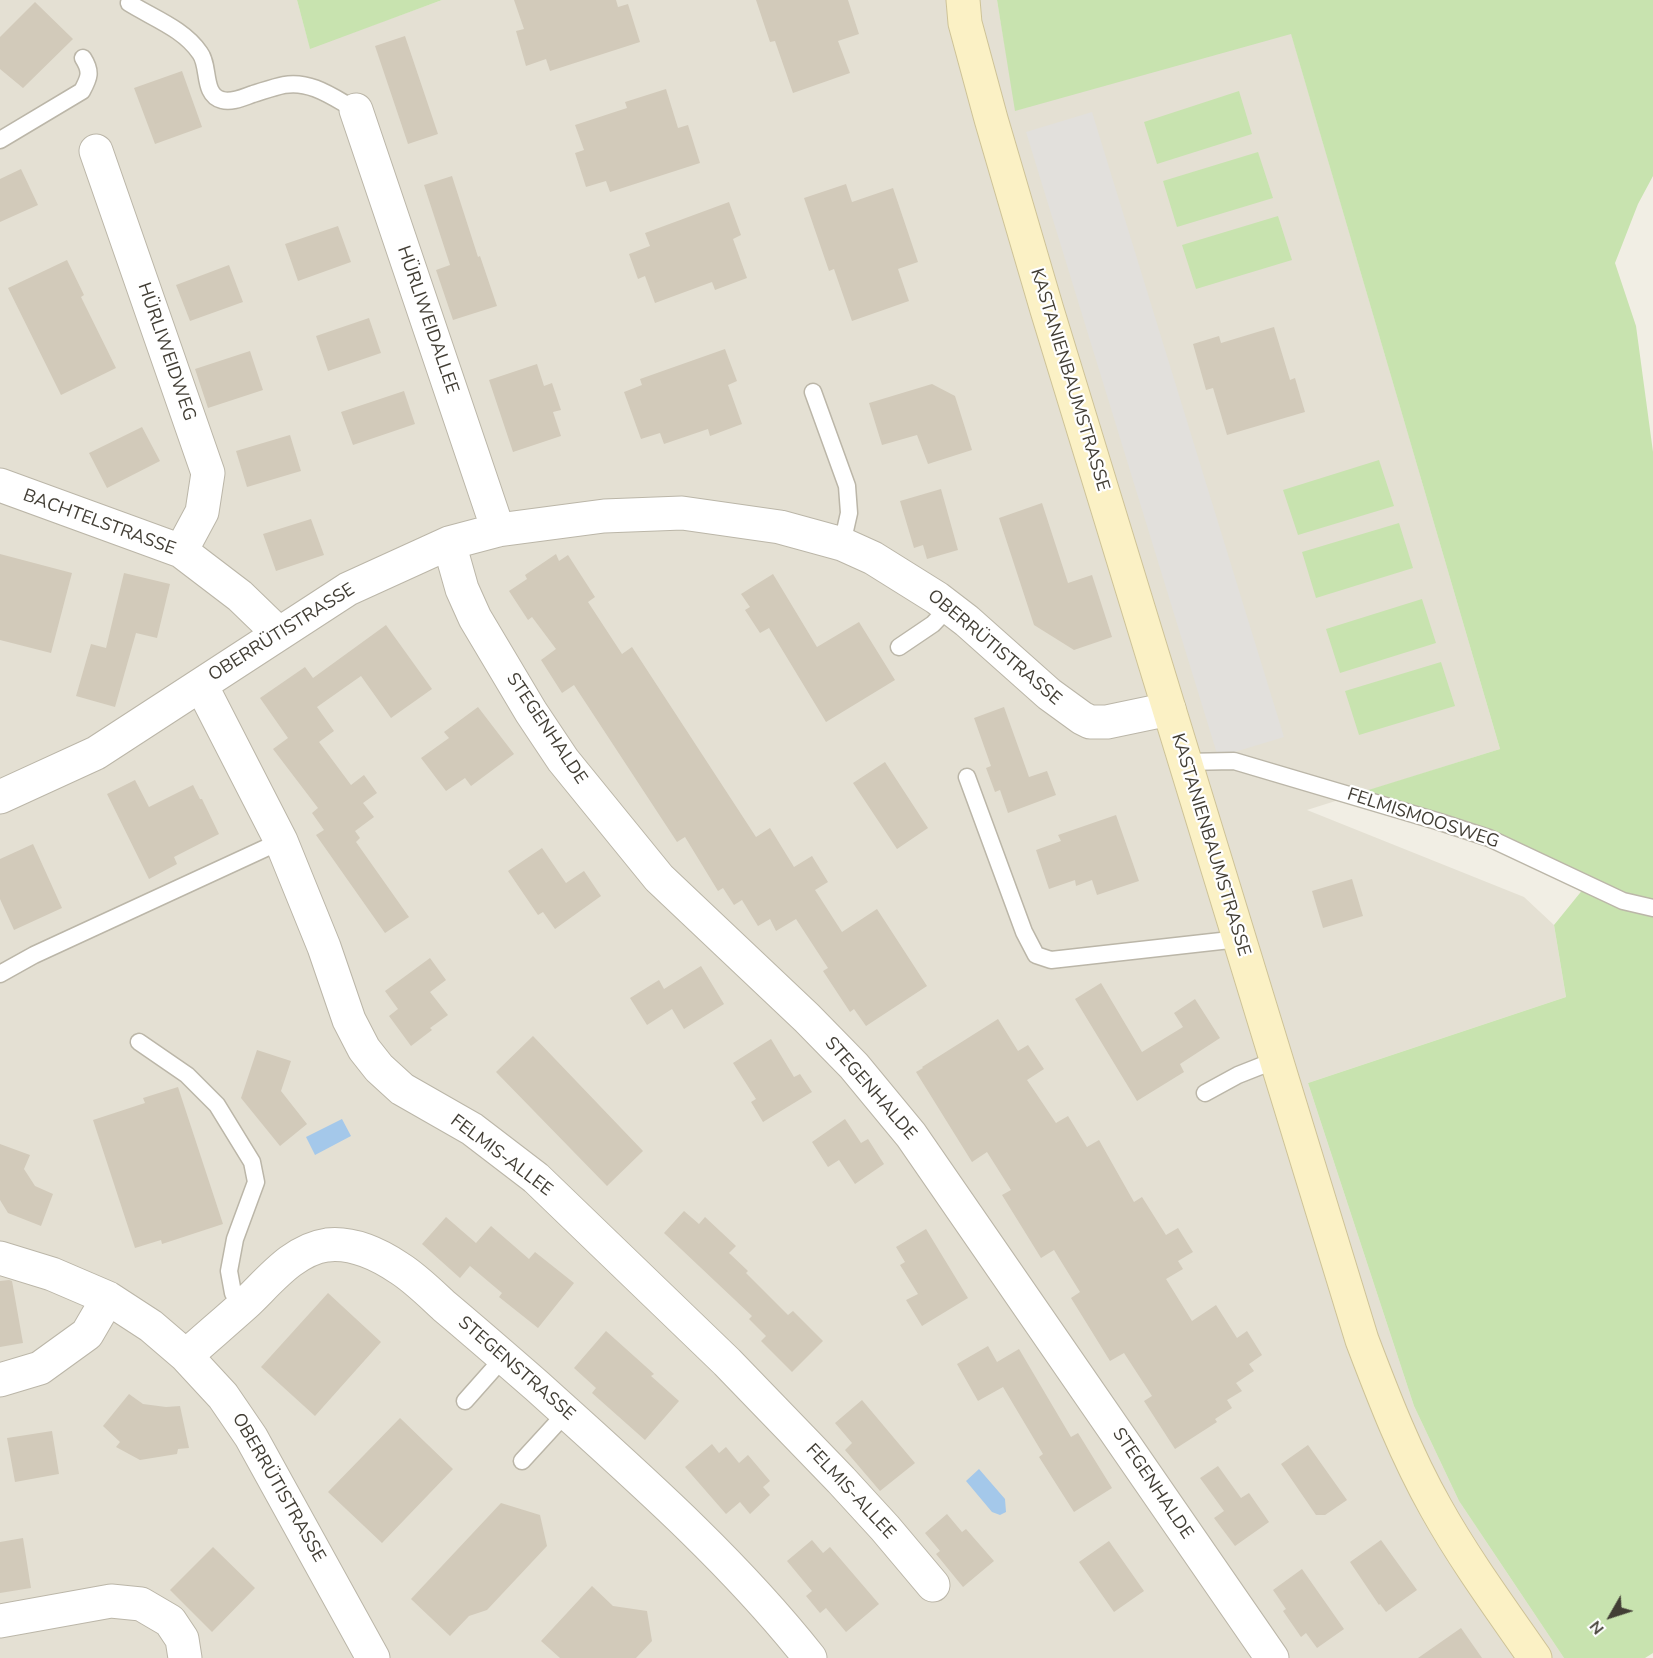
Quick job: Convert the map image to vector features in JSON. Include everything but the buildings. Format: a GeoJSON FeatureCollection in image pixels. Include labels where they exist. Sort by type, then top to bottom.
{"type":"FeatureCollection","features":[{"type":"Feature","properties":{"kind":"street","name":"KASTANIENBAUMSTRASSE"},"geometry":{"type":"LineString","coordinates":[[963,0],[965,23],[991,119],[1168,709],[1362,1341],[1400,1437],[1436,1508],[1461,1550],[1534,1658]]}},
{"type":"Feature","properties":{"kind":"street","name":"HÜRLIWEIDALLEE"},"geometry":{"type":"LineString","coordinates":[[356,110],[498,530]]}},
{"type":"Feature","properties":{"kind":"street","name":"HÜRLIWEIDWEG"},"geometry":{"type":"LineString","coordinates":[[96,151],[208,473],[202,512],[181,551]]}},
{"type":"Feature","properties":{"kind":"street","name":"BACHTELSTRASSE"},"geometry":{"type":"LineString","coordinates":[[0,485],[181,551],[240,596],[270,625],[276,635]]}},
{"type":"Feature","properties":{"kind":"street","name":"OBERRÜTISTRASSE"},"geometry":{"type":"LineString","coordinates":[[0,797],[96,753],[348,589],[449,543],[498,530],[604,516],[682,513],[780,527],[842,544],[873,558],[949,607],[1049,694],[1082,718],[1090,722],[1107,722],[1168,709]]}},
{"type":"Feature","properties":{"kind":"street","name":"STEGENHALDE"},"geometry":{"type":"LineString","coordinates":[[449,543],[462,589],[475,618],[531,712],[563,760],[659,878],[807,1018],[854,1066],[911,1135],[1272,1658]]}},
{"type":"Feature","properties":{"kind":"street","name":"FELMIS-ALLEE"},"geometry":{"type":"LineString","coordinates":[[201,685],[281,841],[324,947],[349,1020],[364,1049],[379,1068],[402,1089],[472,1130],[536,1178],[735,1371],[870,1512],[933,1585]]}},
{"type":"Feature","properties":{"kind":"street","name":"STEGENSTRASSE"},"geometry":{"type":"LineString","coordinates":[[186,1356],[288,1263],[311,1250],[325,1246],[363,1248],[400,1268],[504,1357],[648,1487],[766,1606],[810,1658]]}},
{"type":"Feature","properties":{"kind":"street","name":"OBERRÜTISTRASSE"},"geometry":{"type":"LineString","coordinates":[[0,1258],[52,1274],[108,1298],[151,1326],[186,1356],[223,1396],[251,1437],[373,1658]]}},
{"type":"Feature","properties":{"kind":"street"},"geometry":{"type":"LineString","coordinates":[[0,1380],[40,1368],[87,1334],[108,1298]]}},
{"type":"Feature","properties":{"kind":"street"},"geometry":{"type":"LineString","coordinates":[[0,1621],[111,1601],[141,1604],[170,1621],[182,1639],[185,1658]]}},
{"type":"Feature","properties":{"kind":"lane"},"geometry":{"type":"LineString","coordinates":[[129,3],[174,29],[192,43],[202,54],[209,87],[214,96],[223,100],[233,100],[285,85],[300,84],[316,88],[356,110]]}},
{"type":"Feature","properties":{"kind":"lane"},"geometry":{"type":"LineString","coordinates":[[0,140],[82,92],[88,81],[89,68],[83,58]]}},
{"type":"Feature","properties":{"kind":"lane"},"geometry":{"type":"LineString","coordinates":[[813,392],[847,486],[849,513],[842,544]]}},
{"type":"Feature","properties":{"kind":"lane"},"geometry":{"type":"LineString","coordinates":[[899,647],[933,624],[949,607]]}},
{"type":"Feature","properties":{"kind":"lane","name":"FELMISMOOSWEG"},"geometry":{"type":"LineString","coordinates":[[1185,762],[1234,761],[1440,822],[1489,838],[1623,901],[1653,908]]}},
{"type":"Feature","properties":{"kind":"lane"},"geometry":{"type":"LineString","coordinates":[[967,777],[1024,932],[1036,955],[1051,960],[1239,939]]}},
{"type":"Feature","properties":{"kind":"lane"},"geometry":{"type":"LineString","coordinates":[[0,974],[34,955],[281,841]]}},
{"type":"Feature","properties":{"kind":"lane"},"geometry":{"type":"LineString","coordinates":[[139,1042],[187,1075],[216,1105],[252,1162],[256,1182],[235,1239],[230,1271],[233,1293],[244,1305]]}},
{"type":"Feature","properties":{"kind":"lane"},"geometry":{"type":"LineString","coordinates":[[1205,1093],[1238,1075],[1276,1060]]}},
{"type":"Feature","properties":{"kind":"lane"},"geometry":{"type":"LineString","coordinates":[[465,1401],[504,1357]]}},
{"type":"Feature","properties":{"kind":"lane"},"geometry":{"type":"LineString","coordinates":[[522,1461],[566,1413]]}},
{"type":"Feature","properties":{"kind":"shaded area"},"geometry":{"type":"Polygon","coordinates":[[[0,0],[297,0],[310,48],[442,0],[997,0],[1016,110],[1291,33],[1500,749],[1307,810],[1524,897],[1554,925],[1566,997],[1308,1083],[1414,1406],[1459,1501],[1564,1658],[0,1658],[0,0]]]}},
{"type":"Feature","properties":{"kind":"shaded area"},"geometry":{"type":"Polygon","coordinates":[[[1092,112],[1284,737],[1218,757],[1026,132],[1092,112]]]}},
{"type":"Feature","properties":{"kind":"green space"},"geometry":{"type":"Polygon","coordinates":[[[297,0],[442,0],[310,49],[297,0]]]}},
{"type":"Feature","properties":{"kind":"green space"},"geometry":{"type":"Polygon","coordinates":[[[997,0],[1653,0],[1653,176],[1638,204],[1615,263],[1636,326],[1653,452],[1653,900],[1614,889],[1362,792],[1500,749],[1291,34],[1015,111],[997,0]]]}},
{"type":"Feature","properties":{"kind":"green space"},"geometry":{"type":"Polygon","coordinates":[[[1239,91],[1252,134],[1157,164],[1144,122],[1239,91]]]}},
{"type":"Feature","properties":{"kind":"green space"},"geometry":{"type":"Polygon","coordinates":[[[1258,152],[1273,198],[1177,227],[1163,181],[1258,152]]]}},
{"type":"Feature","properties":{"kind":"green space"},"geometry":{"type":"Polygon","coordinates":[[[1278,216],[1292,260],[1196,289],[1182,245],[1278,216]]]}},
{"type":"Feature","properties":{"kind":"green space"},"geometry":{"type":"Polygon","coordinates":[[[1379,460],[1394,506],[1298,535],[1283,490],[1379,460]]]}},
{"type":"Feature","properties":{"kind":"green space"},"geometry":{"type":"Polygon","coordinates":[[[1399,523],[1413,568],[1316,598],[1302,552],[1399,523]]]}},
{"type":"Feature","properties":{"kind":"green space"},"geometry":{"type":"Polygon","coordinates":[[[1422,599],[1436,643],[1340,673],[1326,629],[1422,599]]]}},
{"type":"Feature","properties":{"kind":"green space"},"geometry":{"type":"Polygon","coordinates":[[[1441,662],[1455,706],[1359,735],[1345,691],[1441,662]]]}},
{"type":"Feature","properties":{"kind":"green space"},"geometry":{"type":"Polygon","coordinates":[[[1584,888],[1653,915],[1653,1653],[1645,1658],[1564,1658],[1459,1501],[1414,1406],[1308,1083],[1566,997],[1554,925],[1584,888]]]}},
{"type":"Feature","properties":{"kind":"water"},"geometry":{"type":"Polygon","coordinates":[[[342,1119],[351,1136],[315,1155],[306,1137],[342,1119]]]}},
{"type":"Feature","properties":{"kind":"water"},"geometry":{"type":"Polygon","coordinates":[[[979,1469],[1005,1499],[1006,1512],[1000,1515],[992,1512],[966,1481],[979,1469]]]}}]}
